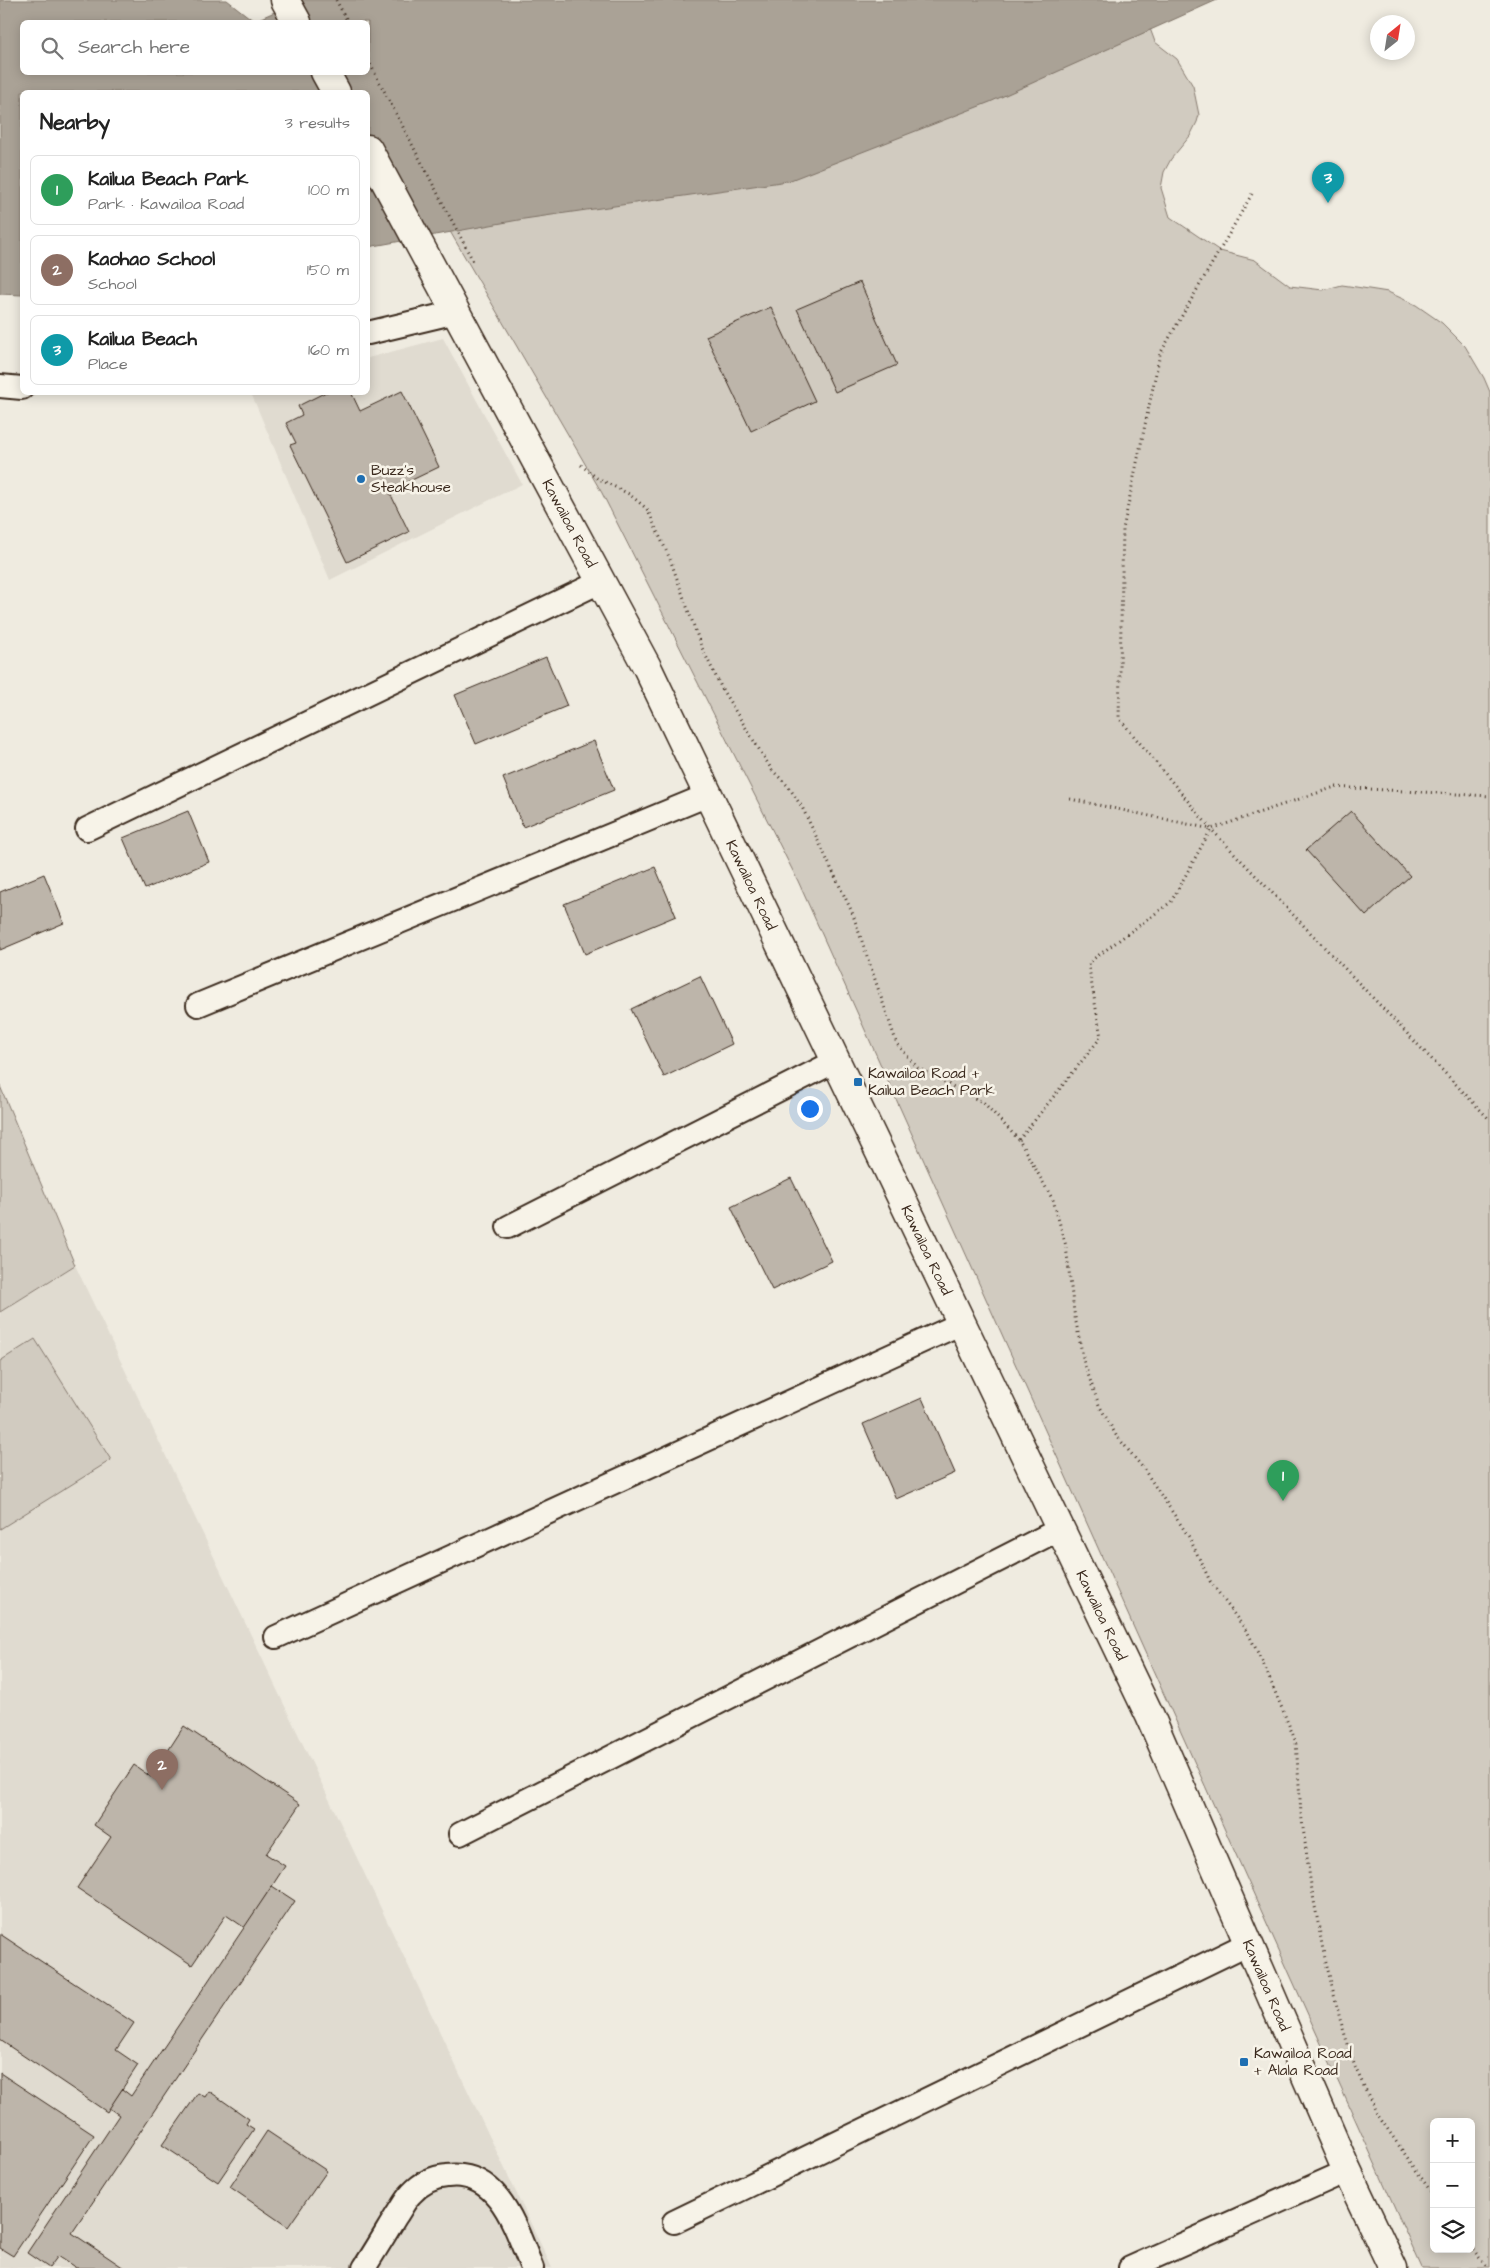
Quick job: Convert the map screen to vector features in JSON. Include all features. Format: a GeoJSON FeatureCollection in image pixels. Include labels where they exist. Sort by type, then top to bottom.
{"type":"FeatureCollection","features":[{"type":"Feature","properties":{"kind":"street"},"geometry":{"type":"LineString","coordinates":[[284,0],[296,20]]}},
{"type":"Feature","properties":{"kind":"street"},"geometry":{"type":"LineString","coordinates":[[327,75],[335,90]]}},
{"type":"Feature","properties":{"kind":"street","name":"Kawailoa Road"},"geometry":{"type":"LineString","coordinates":[[370,153],[647,667],[1150,1716],[1347,2170],[1393,2268]]}},
{"type":"Feature","properties":{"kind":"lane"},"geometry":{"type":"LineString","coordinates":[[370,334],[456,312]]}},
{"type":"Feature","properties":{"kind":"lane"},"geometry":{"type":"LineString","coordinates":[[0,386],[20,388]]}},
{"type":"Feature","properties":{"kind":"lane"},"geometry":{"type":"LineString","coordinates":[[86,829],[602,581]]}},
{"type":"Feature","properties":{"kind":"lane"},"geometry":{"type":"LineString","coordinates":[[198,1005],[708,795]]}},
{"type":"Feature","properties":{"kind":"lane"},"geometry":{"type":"LineString","coordinates":[[508,1227],[836,1062]]}},
{"type":"Feature","properties":{"kind":"lane"},"geometry":{"type":"LineString","coordinates":[[276,1637],[962,1323]]}},
{"type":"Feature","properties":{"kind":"lane"},"geometry":{"type":"LineString","coordinates":[[460,1834],[1060,1529]]}},
{"type":"Feature","properties":{"kind":"lane"},"geometry":{"type":"LineString","coordinates":[[674,2222],[1249,1943]]}},
{"type":"Feature","properties":{"kind":"lane"},"geometry":{"type":"LineString","coordinates":[[1130,2268],[1347,2170]]}},
{"type":"Feature","properties":{"kind":"lane"},"geometry":{"type":"LineString","coordinates":[[364,2268],[410,2195],[422,2184],[438,2177],[455,2175],[472,2178],[495,2193],[504,2203],[532,2268]]}},
{"type":"Feature","properties":{"kind":"path"},"geometry":{"type":"LineString","coordinates":[[336,0],[347,20]]}},
{"type":"Feature","properties":{"kind":"path"},"geometry":{"type":"LineString","coordinates":[[370,64],[477,268]]}},
{"type":"Feature","properties":{"kind":"path"},"geometry":{"type":"LineString","coordinates":[[1252,194],[1160,354],[1123,529],[1120,718],[1211,829],[1490,1120]]}},
{"type":"Feature","properties":{"kind":"path"},"geometry":{"type":"LineString","coordinates":[[579,464],[597,478],[629,494],[647,510],[670,559],[702,646],[723,691],[772,770],[788,786],[802,807],[852,912],[897,1044],[918,1068],[984,1103],[1019,1140],[1053,1200],[1066,1246],[1074,1312],[1084,1363],[1099,1405],[1116,1435],[1143,1468],[1189,1537],[1210,1581],[1248,1634],[1296,1742],[1301,1813],[1310,1879],[1323,1950],[1340,2019],[1355,2067],[1377,2114],[1430,2190]]}},
{"type":"Feature","properties":{"kind":"path"},"geometry":{"type":"LineString","coordinates":[[1070,799],[1211,829],[1335,787],[1490,796]]}},
{"type":"Feature","properties":{"kind":"path"},"geometry":{"type":"LineString","coordinates":[[1019,1140],[1101,1037],[1088,963],[1171,902],[1211,829]]}},
{"type":"Feature","properties":{"kind":"path"},"geometry":{"type":"LineString","coordinates":[[1475,2250],[1488,2268]]}},
{"type":"Feature","properties":{"kind":"shaded area"},"geometry":{"type":"Polygon","coordinates":[[[0,0],[227,0],[253,20],[20,20],[20,75],[370,75],[370,20],[256,20],[302,0],[1217,0],[990,102],[788,181],[524,219],[370,247],[370,90],[20,90],[20,295],[0,294],[0,0]]]}},
{"type":"Feature","properties":{"kind":"shaded area"},"geometry":{"type":"Polygon","coordinates":[[[1145,15],[1155,42],[1177,59],[1193,86],[1199,115],[1190,136],[1171,159],[1164,172],[1161,188],[1170,217],[1220,251],[1255,260],[1290,286],[1323,290],[1342,285],[1356,287],[1388,292],[1416,305],[1442,323],[1465,346],[1484,378],[1490,392],[1490,2268],[1422,2268],[798,881],[602,493],[370,94],[370,90],[368,90],[359,75],[370,75],[370,22],[1145,15]]]}},
{"type":"Feature","properties":{"kind":"shaded area"},"geometry":{"type":"Polygon","coordinates":[[[443,338],[522,484],[330,580],[252,395],[370,395],[370,357],[443,338]]]}},
{"type":"Feature","properties":{"kind":"shaded area"},"geometry":{"type":"Polygon","coordinates":[[[0,1086],[75,1265],[0,1312],[0,1086]]]}},
{"type":"Feature","properties":{"kind":"shaded area"},"geometry":{"type":"Polygon","coordinates":[[[75,1265],[552,2268],[0,2268],[0,1312],[75,1265]]]}},
{"type":"Feature","properties":{"kind":"shaded area"},"geometry":{"type":"Polygon","coordinates":[[[35,1339],[111,1460],[0,1529],[0,1361],[35,1339]]]}},
{"type":"Feature","properties":{"kind":"building"},"geometry":{"type":"Polygon","coordinates":[[[860,282],[897,365],[835,392],[797,309],[860,282]]]}},
{"type":"Feature","properties":{"kind":"building"},"geometry":{"type":"Polygon","coordinates":[[[771,307],[815,401],[751,431],[706,336],[771,307]]]}},
{"type":"Feature","properties":{"kind":"building","name":"Buzz's Steakhouse"},"geometry":{"type":"Polygon","coordinates":[[[402,391],[439,467],[389,491],[409,532],[347,562],[290,445],[296,443],[286,423],[302,415],[298,406],[320,395],[352,395],[360,411],[402,391]]]}},
{"type":"Feature","properties":{"kind":"building"},"geometry":{"type":"Polygon","coordinates":[[[546,657],[567,706],[476,744],[455,695],[546,657]]]}},
{"type":"Feature","properties":{"kind":"building"},"geometry":{"type":"Polygon","coordinates":[[[594,741],[614,790],[523,827],[503,778],[594,741]]]}},
{"type":"Feature","properties":{"kind":"building"},"geometry":{"type":"Polygon","coordinates":[[[188,811],[209,862],[145,889],[123,838],[188,811]]]}},
{"type":"Feature","properties":{"kind":"building"},"geometry":{"type":"Polygon","coordinates":[[[1351,811],[1410,876],[1366,916],[1306,850],[1351,811]]]}},
{"type":"Feature","properties":{"kind":"building"},"geometry":{"type":"Polygon","coordinates":[[[655,867],[676,916],[585,954],[564,904],[655,867]]]}},
{"type":"Feature","properties":{"kind":"building"},"geometry":{"type":"Polygon","coordinates":[[[44,874],[64,923],[0,950],[0,892],[44,874]]]}},
{"type":"Feature","properties":{"kind":"building"},"geometry":{"type":"Polygon","coordinates":[[[700,976],[732,1044],[664,1077],[631,1009],[700,976]]]}},
{"type":"Feature","properties":{"kind":"building"},"geometry":{"type":"Polygon","coordinates":[[[791,1178],[832,1261],[772,1290],[731,1207],[791,1178]]]}},
{"type":"Feature","properties":{"kind":"building"},"geometry":{"type":"Polygon","coordinates":[[[922,1398],[955,1473],[896,1499],[863,1424],[922,1398]]]}},
{"type":"Feature","properties":{"kind":"building"},"geometry":{"type":"Polygon","coordinates":[[[184,1726],[300,1804],[266,1854],[285,1866],[245,1928],[226,1915],[192,1965],[77,1888],[111,1837],[94,1825],[134,1765],[151,1777],[184,1726]]]}},
{"type":"Feature","properties":{"kind":"building"},"geometry":{"type":"Polygon","coordinates":[[[272,1886],[295,1901],[72,2233],[124,2268],[76,2268],[58,2256],[49,2268],[27,2253],[119,2115],[109,2108],[122,2089],[131,2096],[272,1886]]]}},
{"type":"Feature","properties":{"kind":"building"},"geometry":{"type":"Polygon","coordinates":[[[0,1934],[134,2023],[116,2050],[138,2065],[107,2112],[0,2040],[0,1934]]]}},
{"type":"Feature","properties":{"kind":"building"},"geometry":{"type":"Polygon","coordinates":[[[0,2073],[94,2135],[13,2256],[0,2248],[0,2073]]]}},
{"type":"Feature","properties":{"kind":"building"},"geometry":{"type":"Polygon","coordinates":[[[209,2091],[249,2119],[246,2124],[254,2129],[218,2182],[162,2145],[198,2093],[205,2097],[209,2091]]]}},
{"type":"Feature","properties":{"kind":"building"},"geometry":{"type":"Polygon","coordinates":[[[267,2131],[327,2171],[288,2227],[230,2187],[267,2131]]]}},
{"type":"Feature","properties":{"kind":"place","name":"Kailua Beach"},"geometry":{"type":"Point","coordinates":[1328,203]}},
{"type":"Feature","properties":{"kind":"place","name":"Buzz's Steakhouse"},"geometry":{"type":"Point","coordinates":[361,479]}},
{"type":"Feature","properties":{"kind":"place","name":"Kawailoa Road + Kailua Beach Park"},"geometry":{"type":"Point","coordinates":[858,1082]}},
{"type":"Feature","properties":{"kind":"place","name":"Kailua Beach Park"},"geometry":{"type":"Point","coordinates":[1283,1501]}},
{"type":"Feature","properties":{"kind":"place","name":"Kaohao School"},"geometry":{"type":"Point","coordinates":[162,1790]}},
{"type":"Feature","properties":{"kind":"place","name":"Kawailoa Road + Alala Road"},"geometry":{"type":"Point","coordinates":[1244,2062]}}]}
